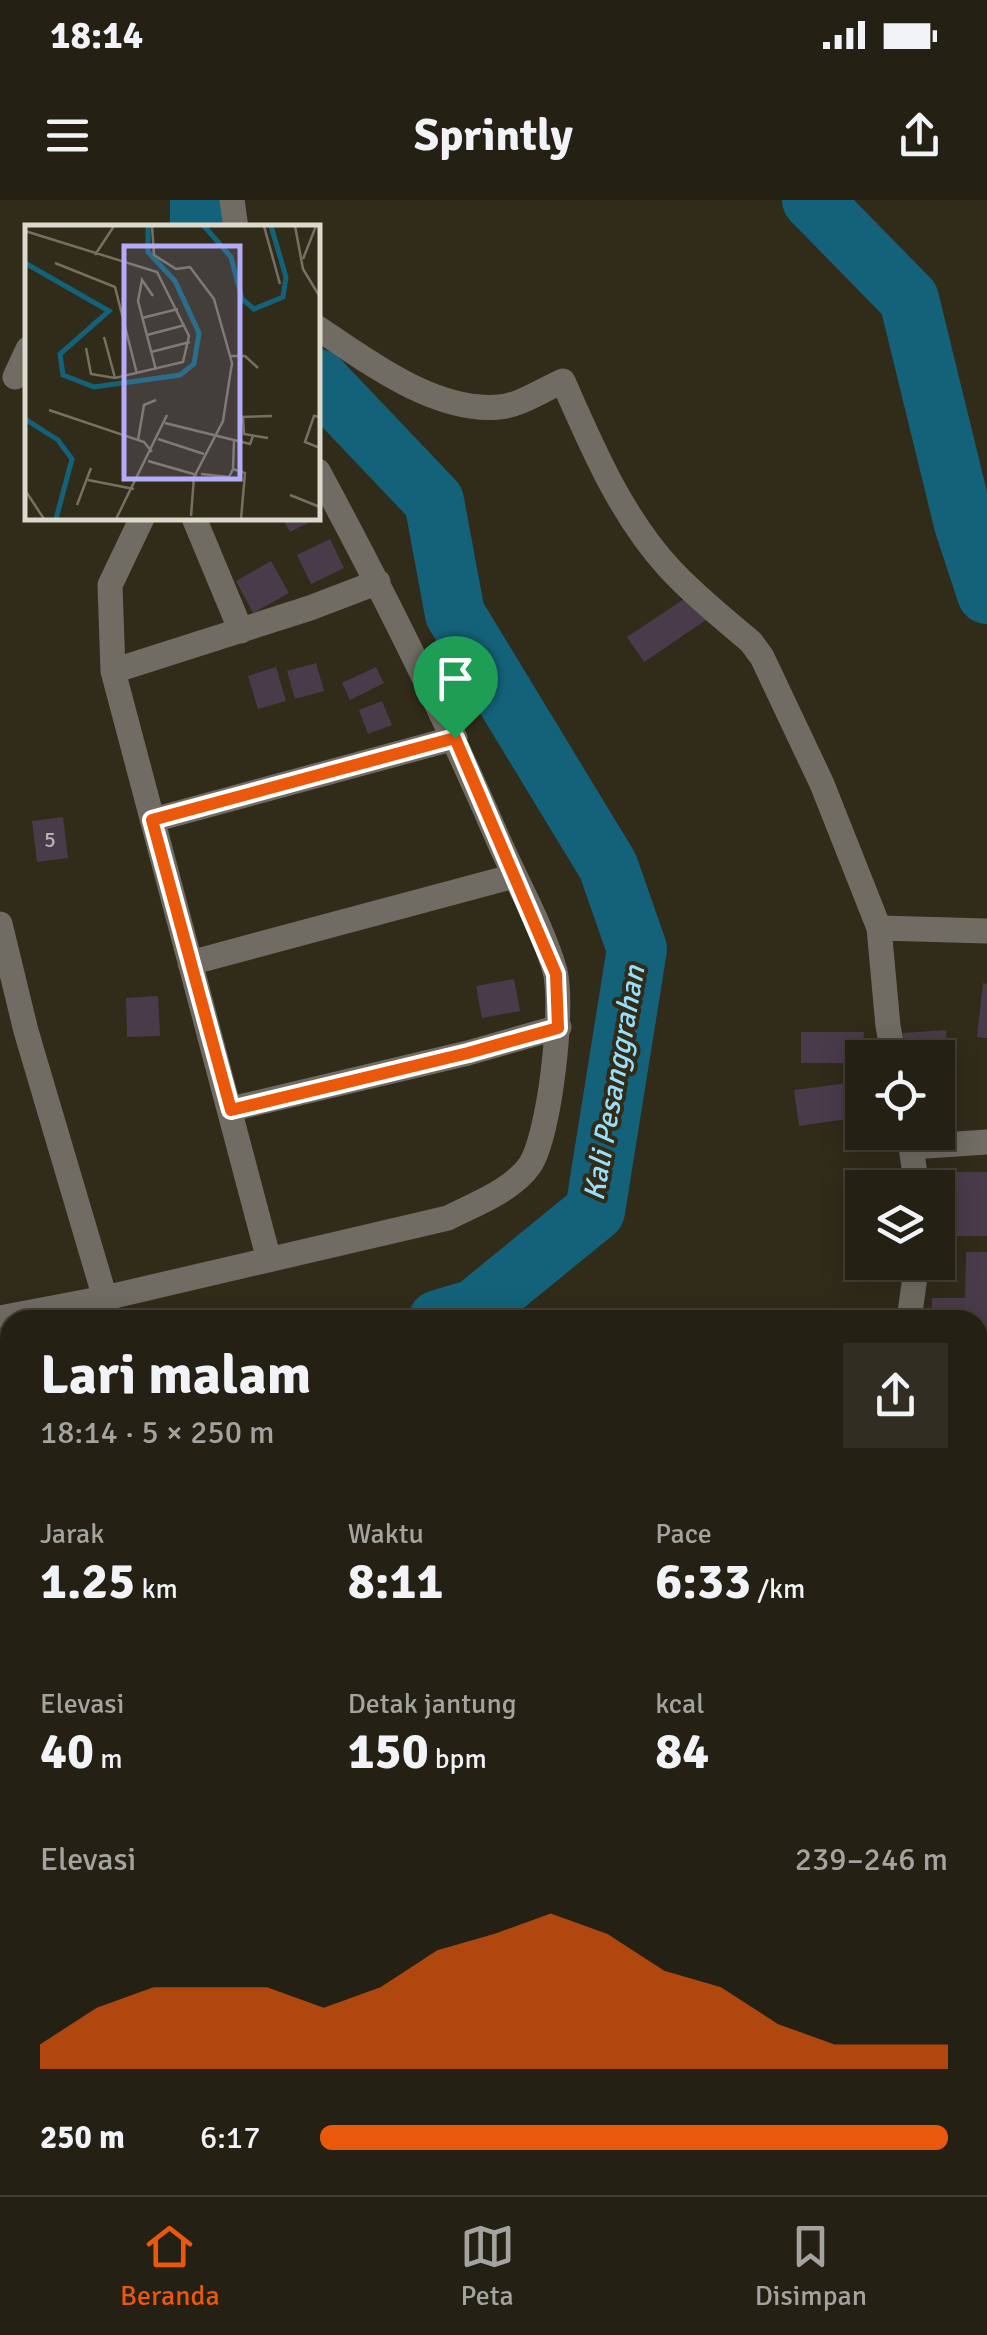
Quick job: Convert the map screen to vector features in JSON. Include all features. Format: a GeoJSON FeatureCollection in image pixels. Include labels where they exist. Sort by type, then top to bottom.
{"type":"FeatureCollection","features":[{"type":"Feature","properties":{"kind":"street"},"geometry":{"type":"LineString","coordinates":[[232,200],[236,225]]}},
{"type":"Feature","properties":{"kind":"street"},"geometry":{"type":"LineString","coordinates":[[320,329],[394,375],[444,402],[462,407],[503,408],[563,381],[594,451],[641,532],[670,569],[752,642],[762,657],[822,784],[879,928],[891,1040]]}},
{"type":"Feature","properties":{"kind":"street"},"geometry":{"type":"LineString","coordinates":[[14,378],[25,355]]}},
{"type":"Feature","properties":{"kind":"street"},"geometry":{"type":"LineString","coordinates":[[42,1310],[448,1218],[496,1194],[530,1166],[541,1138],[558,1028],[556,974],[455,738],[320,475]]}},
{"type":"Feature","properties":{"kind":"street"},"geometry":{"type":"LineString","coordinates":[[141,520],[110,586],[114,671],[269,1260]]}},
{"type":"Feature","properties":{"kind":"street"},"geometry":{"type":"LineString","coordinates":[[195,520],[241,630]]}},
{"type":"Feature","properties":{"kind":"street"},"geometry":{"type":"LineString","coordinates":[[114,671],[378,582]]}},
{"type":"Feature","properties":{"kind":"street"},"geometry":{"type":"LineString","coordinates":[[152,820],[455,738]]}},
{"type":"Feature","properties":{"kind":"street"},"geometry":{"type":"LineString","coordinates":[[190,963],[514,876]]}},
{"type":"Feature","properties":{"kind":"street"},"geometry":{"type":"LineString","coordinates":[[0,924],[26,1031],[104,1298]]}},
{"type":"Feature","properties":{"kind":"street"},"geometry":{"type":"LineString","coordinates":[[879,928],[987,931]]}},
{"type":"Feature","properties":{"kind":"street"},"geometry":{"type":"LineString","coordinates":[[231,1110],[558,1028]]}},
{"type":"Feature","properties":{"kind":"street"},"geometry":{"type":"LineString","coordinates":[[955,1141],[987,1142]]}},
{"type":"Feature","properties":{"kind":"street"},"geometry":{"type":"LineString","coordinates":[[910,1310],[915,1280]]}},
{"type":"Feature","properties":{"kind":"building"},"geometry":{"type":"Polygon","coordinates":[[[283,520],[314,520],[290,532],[283,520]]]}},
{"type":"Feature","properties":{"kind":"building"},"geometry":{"type":"Polygon","coordinates":[[[330,539],[344,568],[311,584],[297,555],[330,539]]]}},
{"type":"Feature","properties":{"kind":"building"},"geometry":{"type":"Polygon","coordinates":[[[271,561],[289,593],[253,613],[236,581],[271,561]]]}},
{"type":"Feature","properties":{"kind":"building"},"geometry":{"type":"Polygon","coordinates":[[[690,595],[706,620],[644,662],[627,637],[690,595]]]}},
{"type":"Feature","properties":{"kind":"building"},"geometry":{"type":"Polygon","coordinates":[[[316,663],[324,691],[295,699],[287,671],[316,663]]]}},
{"type":"Feature","properties":{"kind":"building"},"geometry":{"type":"Polygon","coordinates":[[[276,667],[286,701],[258,709],[248,676],[276,667]]]}},
{"type":"Feature","properties":{"kind":"building"},"geometry":{"type":"Polygon","coordinates":[[[376,667],[384,683],[350,700],[342,683],[376,667]]]}},
{"type":"Feature","properties":{"kind":"building"},"geometry":{"type":"Polygon","coordinates":[[[382,701],[392,725],[368,734],[359,710],[382,701]]]}},
{"type":"Feature","properties":{"kind":"building"},"geometry":{"type":"Polygon","coordinates":[[[63,817],[68,858],[37,862],[32,821],[63,817]]]}},
{"type":"Feature","properties":{"kind":"building"},"geometry":{"type":"Polygon","coordinates":[[[514,979],[520,1011],[482,1018],[476,986],[514,979]]]}},
{"type":"Feature","properties":{"kind":"building"},"geometry":{"type":"Polygon","coordinates":[[[983,983],[987,984],[987,1038],[977,1037],[983,983]]]}},
{"type":"Feature","properties":{"kind":"building"},"geometry":{"type":"Polygon","coordinates":[[[158,996],[160,1036],[127,1037],[126,998],[158,996]]]}},
{"type":"Feature","properties":{"kind":"building"},"geometry":{"type":"Polygon","coordinates":[[[946,1030],[947,1040],[904,1040],[903,1033],[946,1030]]]}},
{"type":"Feature","properties":{"kind":"building"},"geometry":{"type":"Polygon","coordinates":[[[801,1032],[864,1032],[863,1040],[845,1040],[845,1063],[801,1063],[801,1032]]]}},
{"type":"Feature","properties":{"kind":"building"},"geometry":{"type":"Polygon","coordinates":[[[845,1084],[845,1119],[799,1126],[794,1090],[845,1084]]]}},
{"type":"Feature","properties":{"kind":"building"},"geometry":{"type":"Polygon","coordinates":[[[955,1172],[987,1172],[987,1236],[955,1236],[955,1172]]]}},
{"type":"Feature","properties":{"kind":"building"},"geometry":{"type":"Polygon","coordinates":[[[966,1252],[987,1252],[987,1310],[932,1310],[932,1298],[965,1298],[966,1252]]]}},
{"type":"Feature","properties":{"kind":"waterway","name":"Kali Pesanggrahan"},"geometry":{"type":"LineString","coordinates":[[200,200],[200,225]]}},
{"type":"Feature","properties":{"kind":"waterway","name":"Kali Pesanggrahan"},"geometry":{"type":"LineString","coordinates":[[812,200],[909,299],[964,524],[987,594]]}},
{"type":"Feature","properties":{"kind":"waterway","name":"Kali Pesanggrahan"},"geometry":{"type":"LineString","coordinates":[[320,381],[434,501],[455,614],[608,866],[637,949],[595,1211],[472,1310]]}},
{"type":"Feature","properties":{"kind":"route"},"geometry":{"type":"LineString","coordinates":[[455,738],[556,974],[558,1028],[231,1110],[152,820],[455,738]]}}]}
